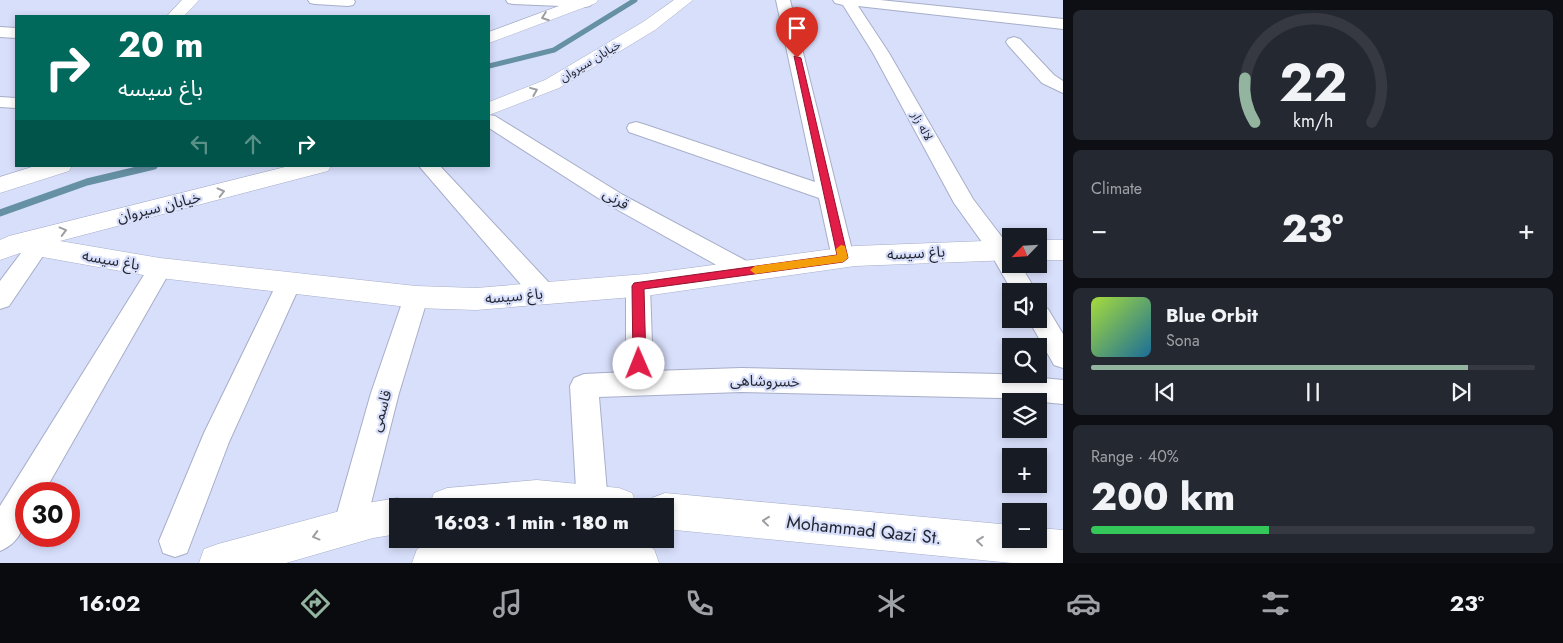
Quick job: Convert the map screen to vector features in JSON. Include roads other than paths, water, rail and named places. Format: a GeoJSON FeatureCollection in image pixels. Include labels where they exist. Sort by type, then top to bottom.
{"type":"FeatureCollection","features":[{"type":"Feature","properties":{"kind":"street"},"geometry":{"type":"LineString","coordinates":[[175,15],[191,0]]}},
{"type":"Feature","properties":{"kind":"street"},"geometry":{"type":"LineString","coordinates":[[315,0],[350,1]]}},
{"type":"Feature","properties":{"kind":"street"},"geometry":{"type":"LineString","coordinates":[[513,0],[588,1]]}},
{"type":"Feature","properties":{"kind":"street","name":"خیابان سیروان"},"geometry":{"type":"LineString","coordinates":[[490,109],[552,84],[649,26],[685,0]]}},
{"type":"Feature","properties":{"kind":"street"},"geometry":{"type":"LineString","coordinates":[[783,0],[843,258]]}},
{"type":"Feature","properties":{"kind":"street"},"geometry":{"type":"LineString","coordinates":[[845,0],[1063,24]]}},
{"type":"Feature","properties":{"kind":"street","name":"لاله زار"},"geometry":{"type":"LineString","coordinates":[[845,0],[881,53],[965,203],[1002,245]]}},
{"type":"Feature","properties":{"kind":"street"},"geometry":{"type":"LineString","coordinates":[[340,15],[350,1]]}},
{"type":"Feature","properties":{"kind":"street"},"geometry":{"type":"LineString","coordinates":[[490,38],[588,1]]}},
{"type":"Feature","properties":{"kind":"street"},"geometry":{"type":"LineString","coordinates":[[0,32],[15,33]]}},
{"type":"Feature","properties":{"kind":"street"},"geometry":{"type":"LineString","coordinates":[[1014,42],[1048,79],[1063,88]]}},
{"type":"Feature","properties":{"kind":"street"},"geometry":{"type":"LineString","coordinates":[[0,102],[15,103]]}},
{"type":"Feature","properties":{"kind":"street","name":"قرنی"},"geometry":{"type":"LineString","coordinates":[[490,121],[616,200],[746,271]]}},
{"type":"Feature","properties":{"kind":"street"},"geometry":{"type":"LineString","coordinates":[[636,128],[829,194]]}},
{"type":"Feature","properties":{"kind":"street"},"geometry":{"type":"LineString","coordinates":[[1,184],[20,167]]}},
{"type":"Feature","properties":{"kind":"street"},"geometry":{"type":"LineString","coordinates":[[1,184],[58,167]]}},
{"type":"Feature","properties":{"kind":"street","name":"خیابان سیروان"},"geometry":{"type":"LineString","coordinates":[[19,247],[316,167]]}},
{"type":"Feature","properties":{"kind":"street"},"geometry":{"type":"LineString","coordinates":[[430,167],[544,294]]}},
{"type":"Feature","properties":{"kind":"street"},"geometry":{"type":"LineString","coordinates":[[0,299],[19,247]]}},
{"type":"Feature","properties":{"kind":"street","name":"باغ سیسه"},"geometry":{"type":"LineString","coordinates":[[19,247],[160,268],[289,283],[416,297],[476,299],[638,286],[843,258],[1002,250]]}},
{"type":"Feature","properties":{"kind":"street"},"geometry":{"type":"LineString","coordinates":[[1048,250],[1063,250]]}},
{"type":"Feature","properties":{"kind":"street"},"geometry":{"type":"LineString","coordinates":[[0,535],[160,268]]}},
{"type":"Feature","properties":{"kind":"street"},"geometry":{"type":"LineString","coordinates":[[175,541],[188,502],[218,434],[289,283]]}},
{"type":"Feature","properties":{"kind":"street"},"geometry":{"type":"LineString","coordinates":[[638,286],[640,384]]}},
{"type":"Feature","properties":{"kind":"street","name":"قاسمی"},"geometry":{"type":"LineString","coordinates":[[349,527],[385,394],[416,297]]}},
{"type":"Feature","properties":{"kind":"street"},"geometry":{"type":"LineString","coordinates":[[1046,328],[1063,358]]}},
{"type":"Feature","properties":{"kind":"street","name":"خسروشاهی"},"geometry":{"type":"LineString","coordinates":[[605,498],[584,386],[741,380],[999,386],[1063,392]]}},
{"type":"Feature","properties":{"kind":"street","name":"Mohammad Qazi St."},"geometry":{"type":"LineString","coordinates":[[674,512],[1063,550]]}},
{"type":"Feature","properties":{"kind":"street"},"geometry":{"type":"LineString","coordinates":[[218,563],[389,518]]}},
{"type":"Feature","properties":{"kind":"street"},"geometry":{"type":"LineString","coordinates":[[431,563],[515,559],[640,563]]}},
{"type":"Feature","properties":{"kind":"waterway"},"geometry":{"type":"LineString","coordinates":[[490,66],[554,50],[635,0]]}},
{"type":"Feature","properties":{"kind":"waterway"},"geometry":{"type":"LineString","coordinates":[[0,213],[87,182],[150,167]]}}]}
